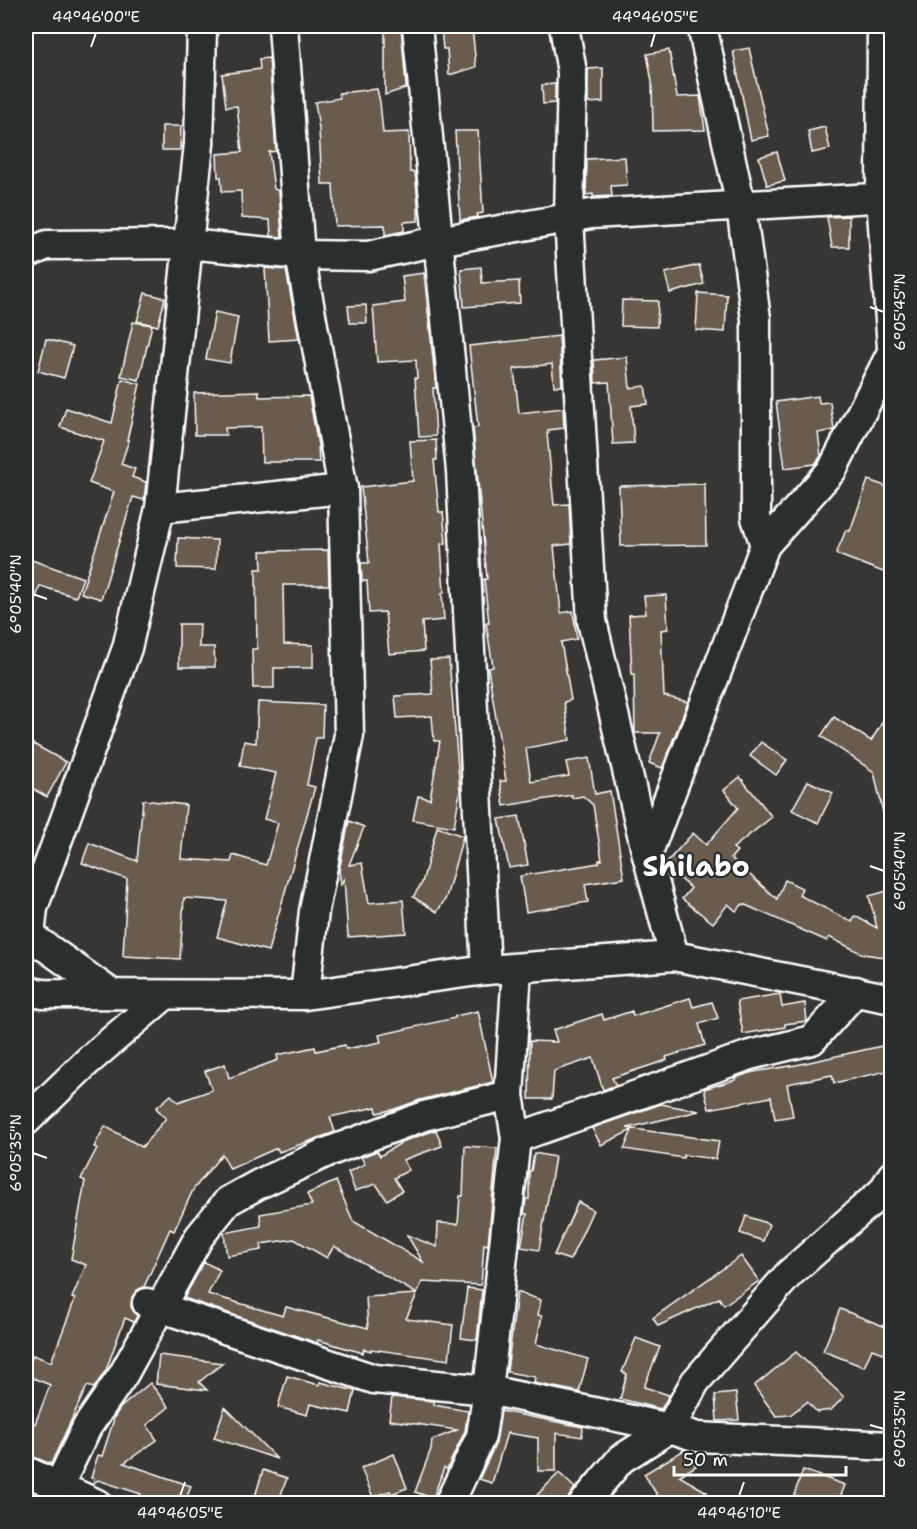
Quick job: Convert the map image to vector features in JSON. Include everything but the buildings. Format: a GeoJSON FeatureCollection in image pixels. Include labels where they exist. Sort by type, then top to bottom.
{"type":"FeatureCollection","features":[{"type":"Feature","properties":{"kind":"street"},"geometry":{"type":"LineString","coordinates":[[112,994],[28,934],[33,908],[127,648],[160,508],[199,144],[202,29],[204,26]]}},
{"type":"Feature","properties":{"kind":"street"},"geometry":{"type":"LineString","coordinates":[[283,26],[300,255],[343,489],[349,735],[314,911],[305,995]]}},
{"type":"Feature","properties":{"kind":"street"},"geometry":{"type":"LineString","coordinates":[[417,26],[461,471],[486,970]]}},
{"type":"Feature","properties":{"kind":"street"},"geometry":{"type":"LineString","coordinates":[[564,26],[572,72],[569,218],[592,621],[647,855],[674,956]]}},
{"type":"Feature","properties":{"kind":"street"},"geometry":{"type":"LineString","coordinates":[[702,26],[741,206],[756,319],[756,518],[765,545]]}},
{"type":"Feature","properties":{"kind":"street"},"geometry":{"type":"LineString","coordinates":[[882,26],[891,347]]}},
{"type":"Feature","properties":{"kind":"street"},"geometry":{"type":"LineString","coordinates":[[26,254],[47,245],[188,244],[300,255],[368,256],[591,214],[886,197]]}},
{"type":"Feature","properties":{"kind":"street"},"geometry":{"type":"LineString","coordinates":[[647,855],[765,545],[832,470],[891,352]]}},
{"type":"Feature","properties":{"kind":"street"},"geometry":{"type":"LineString","coordinates":[[160,508],[343,489]]}},
{"type":"Feature","properties":{"kind":"street"},"geometry":{"type":"LineString","coordinates":[[26,991],[43,994],[305,995],[486,970],[674,956],[891,999]]}},
{"type":"Feature","properties":{"kind":"street"},"geometry":{"type":"LineString","coordinates":[[449,1503],[481,1436],[488,1390],[516,1138],[509,1095],[518,969]]}},
{"type":"Feature","properties":{"kind":"street"},"geometry":{"type":"LineString","coordinates":[[516,1138],[750,1054],[812,1040],[856,992]]}},
{"type":"Feature","properties":{"kind":"street"},"geometry":{"type":"LineString","coordinates":[[26,1121],[88,1061],[165,994]]}},
{"type":"Feature","properties":{"kind":"street"},"geometry":{"type":"LineString","coordinates":[[55,1495],[87,1427],[123,1376],[155,1305],[200,1237],[228,1201],[325,1153],[424,1116],[509,1095]]}},
{"type":"Feature","properties":{"kind":"street"},"geometry":{"type":"LineString","coordinates":[[583,1503],[621,1459],[670,1428],[696,1382],[789,1274],[889,1186]]}},
{"type":"Feature","properties":{"kind":"street"},"geometry":{"type":"LineString","coordinates":[[155,1305],[374,1379],[488,1390],[670,1428],[697,1437],[891,1446]]}},
{"type":"Feature","properties":{"kind":"street"},"geometry":{"type":"LineString","coordinates":[[26,1471],[55,1495],[97,1503]]}},
{"type":"Feature","properties":{"kind":"district","name":"Shilabo"},"geometry":{"type":"Point","coordinates":[696,866]}}]}
